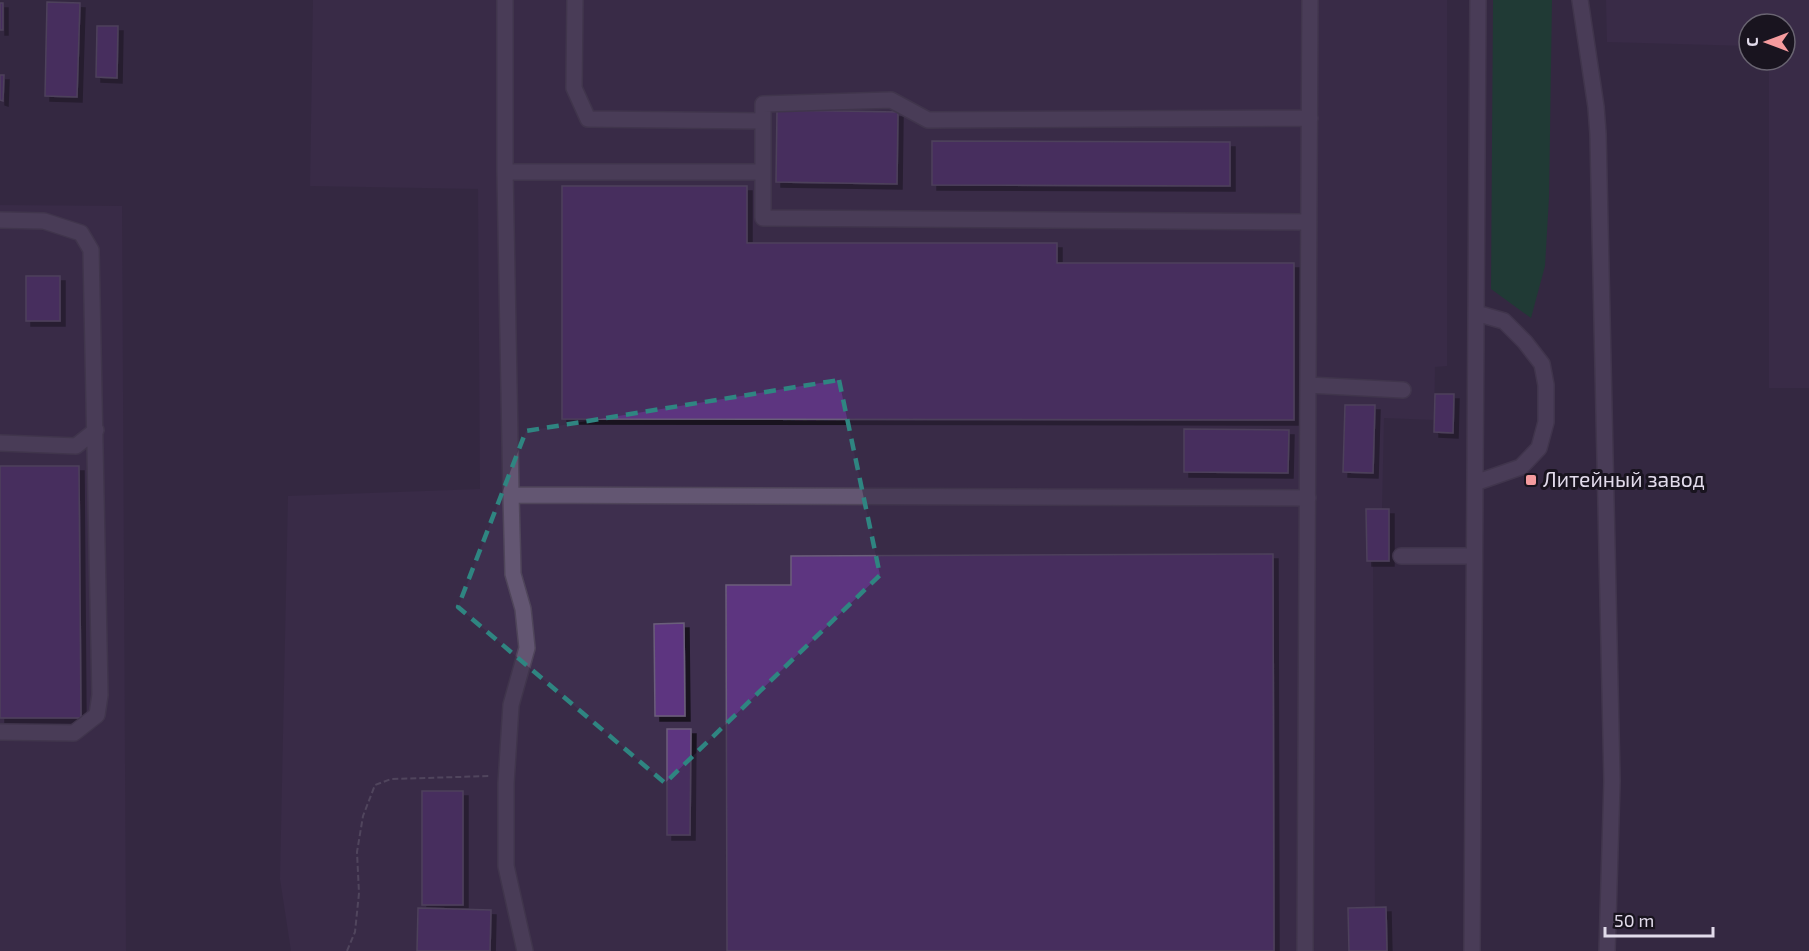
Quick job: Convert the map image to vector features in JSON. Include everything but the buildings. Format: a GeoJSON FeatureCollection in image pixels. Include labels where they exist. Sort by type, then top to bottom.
{"type":"FeatureCollection","features":[{"type":"Feature","properties":{"kind":"street"},"geometry":{"type":"LineString","coordinates":[[505,0],[505,172],[513,574],[524,609],[527,648],[511,705],[506,866],[525,951]]}},
{"type":"Feature","properties":{"kind":"street"},"geometry":{"type":"LineString","coordinates":[[575,0],[574,88],[588,119],[763,121]]}},
{"type":"Feature","properties":{"kind":"street"},"geometry":{"type":"LineString","coordinates":[[1305,951],[1310,0]]}},
{"type":"Feature","properties":{"kind":"street"},"geometry":{"type":"LineString","coordinates":[[1472,951],[1478,0]]}},
{"type":"Feature","properties":{"kind":"street"},"geometry":{"type":"LineString","coordinates":[[1580,0],[1598,134],[1612,781],[1607,951]]}},
{"type":"Feature","properties":{"kind":"street"},"geometry":{"type":"LineString","coordinates":[[1309,222],[763,218],[763,104],[891,100],[927,120],[1310,118]]}},
{"type":"Feature","properties":{"kind":"street"},"geometry":{"type":"LineString","coordinates":[[505,172],[763,172]]}},
{"type":"Feature","properties":{"kind":"street"},"geometry":{"type":"LineString","coordinates":[[0,220],[44,221],[81,233],[91,250],[100,695],[98,715],[74,733],[0,732]]}},
{"type":"Feature","properties":{"kind":"street"},"geometry":{"type":"LineString","coordinates":[[1475,483],[1521,467],[1539,448],[1546,422],[1546,385],[1542,364],[1525,342],[1504,321],[1476,313]]}},
{"type":"Feature","properties":{"kind":"street"},"geometry":{"type":"LineString","coordinates":[[1308,385],[1403,390]]}},
{"type":"Feature","properties":{"kind":"street"},"geometry":{"type":"LineString","coordinates":[[0,443],[76,446],[96,430]]}},
{"type":"Feature","properties":{"kind":"street"},"geometry":{"type":"LineString","coordinates":[[511,495],[1308,498]]}},
{"type":"Feature","properties":{"kind":"street"},"geometry":{"type":"LineString","coordinates":[[1401,556],[1474,556]]}},
{"type":"Feature","properties":{"kind":"path"},"geometry":{"type":"LineString","coordinates":[[347,951],[355,932],[359,893],[357,852],[363,816],[375,785],[391,779],[507,776]]}},
{"type":"Feature","properties":{"kind":"highlighted area"},"geometry":{"type":"Polygon","coordinates":[[[839,380],[880,575],[665,783],[458,607],[526,431],[839,380]]]}},
{"type":"Feature","properties":{"kind":"shaded area"},"geometry":{"type":"Polygon","coordinates":[[[313,0],[1447,0],[1447,366],[1435,367],[1434,420],[1384,418],[1382,508],[1389,509],[1389,561],[1373,561],[1375,907],[1386,907],[1387,951],[291,951],[280,879],[288,496],[480,489],[478,189],[310,186],[313,0]]]}},
{"type":"Feature","properties":{"kind":"shaded area"},"geometry":{"type":"Polygon","coordinates":[[[1606,0],[1809,0],[1809,388],[1769,388],[1769,72],[1797,72],[1797,12],[1737,12],[1737,46],[1607,42],[1606,0]]]}},
{"type":"Feature","properties":{"kind":"shaded area"},"geometry":{"type":"Polygon","coordinates":[[[0,205],[122,206],[126,951],[0,951],[0,205]]]}},
{"type":"Feature","properties":{"kind":"green space"},"geometry":{"type":"Polygon","coordinates":[[[1493,0],[1552,0],[1549,198],[1545,266],[1531,318],[1491,289],[1493,0]]]}},
{"type":"Feature","properties":{"kind":"place","name":"Литейный завод"},"geometry":{"type":"Point","coordinates":[1531,480]}}]}
